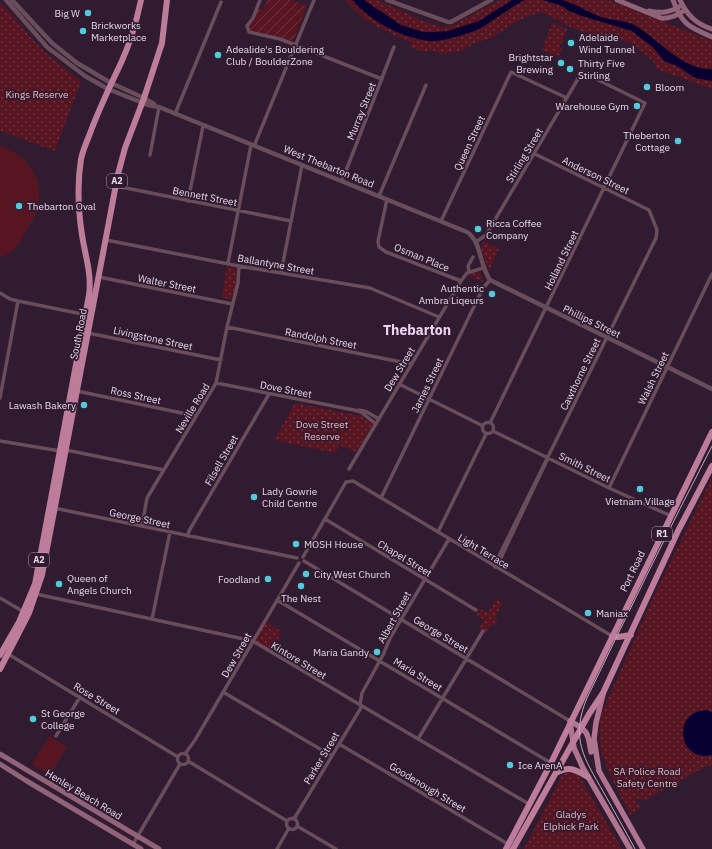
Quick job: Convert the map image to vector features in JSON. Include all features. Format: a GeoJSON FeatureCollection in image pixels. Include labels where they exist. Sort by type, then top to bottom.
{"type":"FeatureCollection","features":[{"type":"Feature","properties":{"kind":"highway","name":"South Road"},"geometry":{"type":"LineString","coordinates":[[89,315],[91,284],[79,215],[78,185],[81,157],[96,116],[135,28],[141,0]]}},
{"type":"Feature","properties":{"kind":"highway","name":"South Road"},"geometry":{"type":"LineString","coordinates":[[3,653],[29,613],[44,568],[63,451],[116,186],[125,148],[144,100],[162,43],[167,0]]}},
{"type":"Feature","properties":{"kind":"highway","name":"Port Road"},"geometry":{"type":"LineString","coordinates":[[570,721],[712,432]]}},
{"type":"Feature","properties":{"kind":"highway","name":"R1"},"geometry":{"type":"LineString","coordinates":[[510,847],[521,833],[588,714],[603,693],[678,531],[712,466]]}},
{"type":"Feature","properties":{"kind":"highway","name":"South Road"},"geometry":{"type":"LineString","coordinates":[[0,669],[3,653],[24,612],[35,584],[53,508]]}},
{"type":"Feature","properties":{"kind":"highway"},"geometry":{"type":"LineString","coordinates":[[612,636],[618,638],[631,635]]}},
{"type":"Feature","properties":{"kind":"highway","name":"R1"},"geometry":{"type":"LineString","coordinates":[[510,847],[529,804],[570,721]]}},
{"type":"Feature","properties":{"kind":"highway"},"geometry":{"type":"LineString","coordinates":[[556,773],[570,768],[588,777]]}},
{"type":"Feature","properties":{"kind":"highway"},"geometry":{"type":"LineString","coordinates":[[529,804],[536,808]]}},
{"type":"Feature","properties":{"kind":"main road"},"geometry":{"type":"LineString","coordinates":[[617,0],[667,19],[685,10]]}},
{"type":"Feature","properties":{"kind":"main road"},"geometry":{"type":"LineString","coordinates":[[673,0],[683,21],[692,28],[712,37]]}},
{"type":"Feature","properties":{"kind":"main road"},"geometry":{"type":"LineString","coordinates":[[638,8],[656,13],[664,13],[676,9],[681,2],[685,10],[695,21],[712,29]]}},
{"type":"Feature","properties":{"kind":"main road"},"geometry":{"type":"LineString","coordinates":[[599,771],[594,748],[594,739],[603,693]]}},
{"type":"Feature","properties":{"kind":"main road"},"geometry":{"type":"LineString","coordinates":[[570,721],[581,727],[588,734],[594,762],[643,849]]}},
{"type":"Feature","properties":{"kind":"main road"},"geometry":{"type":"LineString","coordinates":[[570,721],[576,753],[588,777],[630,849]]}},
{"type":"Feature","properties":{"kind":"main road","name":"Henley Beach Road"},"geometry":{"type":"LineString","coordinates":[[0,754],[159,849]]}},
{"type":"Feature","properties":{"kind":"main road","name":"Henley Beach Road"},"geometry":{"type":"LineString","coordinates":[[0,764],[142,849]]}},
{"type":"Feature","properties":{"kind":"street"},"geometry":{"type":"LineString","coordinates":[[6,0],[47,47],[85,76],[109,86]]}},
{"type":"Feature","properties":{"kind":"street"},"geometry":{"type":"LineString","coordinates":[[12,0],[52,43],[109,86]]}},
{"type":"Feature","properties":{"kind":"street"},"geometry":{"type":"LineString","coordinates":[[260,0],[253,18],[247,26],[248,30],[252,33],[280,39],[382,80]]}},
{"type":"Feature","properties":{"kind":"street"},"geometry":{"type":"LineString","coordinates":[[228,263],[252,146],[314,0]]}},
{"type":"Feature","properties":{"kind":"street"},"geometry":{"type":"LineString","coordinates":[[387,0],[448,22],[491,0]]}},
{"type":"Feature","properties":{"kind":"street"},"geometry":{"type":"LineString","coordinates":[[176,114],[221,2]]}},
{"type":"Feature","properties":{"kind":"street","name":"Murray Street"},"geometry":{"type":"LineString","coordinates":[[342,181],[394,47]]}},
{"type":"Feature","properties":{"kind":"street","name":"Queen Street"},"geometry":{"type":"LineString","coordinates":[[441,221],[511,72],[567,98]]}},
{"type":"Feature","properties":{"kind":"street","name":"Stirling Street"},"geometry":{"type":"LineString","coordinates":[[476,242],[486,235],[582,72],[645,103]]}},
{"type":"Feature","properties":{"kind":"street","name":"West Thebarton Road"},"geometry":{"type":"LineString","coordinates":[[109,86],[252,146],[441,221],[470,234],[476,242]]}},
{"type":"Feature","properties":{"kind":"street"},"geometry":{"type":"LineString","coordinates":[[379,196],[426,86]]}},
{"type":"Feature","properties":{"kind":"street","name":"Holland Street"},"geometry":{"type":"LineString","coordinates":[[490,423],[645,103]]}},
{"type":"Feature","properties":{"kind":"street"},"geometry":{"type":"LineString","coordinates":[[150,155],[159,107]]}},
{"type":"Feature","properties":{"kind":"street"},"geometry":{"type":"LineString","coordinates":[[188,201],[203,126]]}},
{"type":"Feature","properties":{"kind":"street","name":"Anderson Street"},"geometry":{"type":"LineString","coordinates":[[535,154],[649,210]]}},
{"type":"Feature","properties":{"kind":"street"},"geometry":{"type":"LineString","coordinates":[[281,273],[302,165]]}},
{"type":"Feature","properties":{"kind":"street","name":"Bennett Street"},"geometry":{"type":"LineString","coordinates":[[116,186],[291,221]]}},
{"type":"Feature","properties":{"kind":"street","name":"Osman Place"},"geometry":{"type":"LineString","coordinates":[[387,199],[378,241],[379,247],[386,252],[461,281]]}},
{"type":"Feature","properties":{"kind":"street","name":"Cawthorne Street"},"geometry":{"type":"LineString","coordinates":[[495,567],[497,560],[656,238],[657,230],[649,210]]}},
{"type":"Feature","properties":{"kind":"street","name":"Ballantyne Street"},"geometry":{"type":"LineString","coordinates":[[106,240],[239,266],[370,288],[439,317]]}},
{"type":"Feature","properties":{"kind":"street"},"geometry":{"type":"LineString","coordinates":[[476,242],[484,268],[490,280]]}},
{"type":"Feature","properties":{"kind":"street"},"geometry":{"type":"LineString","coordinates":[[473,257],[468,266],[469,272],[484,268]]}},
{"type":"Feature","properties":{"kind":"street","name":"Neville Road"},"geometry":{"type":"LineString","coordinates":[[142,526],[148,498],[216,383],[232,304],[238,283],[239,266]]}},
{"type":"Feature","properties":{"kind":"street","name":"Dew Street"},"geometry":{"type":"LineString","coordinates":[[349,469],[439,317],[461,281],[469,272]]}},
{"type":"Feature","properties":{"kind":"street","name":"Walsh Street"},"geometry":{"type":"LineString","coordinates":[[609,488],[712,274]]}},
{"type":"Feature","properties":{"kind":"street","name":"Walter Street"},"geometry":{"type":"LineString","coordinates":[[99,277],[232,304]]}},
{"type":"Feature","properties":{"kind":"street","name":"Phillips Street"},"geometry":{"type":"LineString","coordinates":[[490,280],[712,389]]}},
{"type":"Feature","properties":{"kind":"street","name":"James Street"},"geometry":{"type":"LineString","coordinates":[[381,498],[428,399],[485,285],[490,280]]}},
{"type":"Feature","properties":{"kind":"street"},"geometry":{"type":"LineString","coordinates":[[0,293],[10,299],[18,301],[89,315]]}},
{"type":"Feature","properties":{"kind":"street"},"geometry":{"type":"LineString","coordinates":[[0,398],[18,301]]}},
{"type":"Feature","properties":{"kind":"street","name":"Randolph Street"},"geometry":{"type":"LineString","coordinates":[[227,327],[412,364]]}},
{"type":"Feature","properties":{"kind":"street","name":"Livingstone Street"},"geometry":{"type":"LineString","coordinates":[[86,332],[221,360]]}},
{"type":"Feature","properties":{"kind":"street","name":"Dove Street"},"geometry":{"type":"LineString","coordinates":[[216,383],[367,412],[379,419]]}},
{"type":"Feature","properties":{"kind":"street"},"geometry":{"type":"LineString","coordinates":[[400,384],[483,426]]}},
{"type":"Feature","properties":{"kind":"street","name":"Ross Street"},"geometry":{"type":"LineString","coordinates":[[75,391],[196,416]]}},
{"type":"Feature","properties":{"kind":"street","name":"Filsell Street"},"geometry":{"type":"LineString","coordinates":[[188,536],[193,524],[269,394]]}},
{"type":"Feature","properties":{"kind":"street","name":"Dove Street"},"geometry":{"type":"LineString","coordinates":[[354,410],[361,412],[376,424]]}},
{"type":"Feature","properties":{"kind":"street"},"geometry":{"type":"LineString","coordinates":[[438,532],[486,434],[491,433],[494,428],[490,423],[483,426]]}},
{"type":"Feature","properties":{"kind":"street"},"geometry":{"type":"LineString","coordinates":[[483,426],[483,432],[486,434]]}},
{"type":"Feature","properties":{"kind":"street","name":"Smith Street"},"geometry":{"type":"LineString","coordinates":[[493,431],[670,516]]}},
{"type":"Feature","properties":{"kind":"street"},"geometry":{"type":"LineString","coordinates":[[0,441],[164,470]]}},
{"type":"Feature","properties":{"kind":"street","name":"Light Terrace"},"geometry":{"type":"LineString","coordinates":[[325,519],[348,481],[353,481],[612,636]]}},
{"type":"Feature","properties":{"kind":"street","name":"George Street"},"geometry":{"type":"LineString","coordinates":[[53,508],[297,558]]}},
{"type":"Feature","properties":{"kind":"street"},"geometry":{"type":"LineString","coordinates":[[303,557],[300,556],[297,558],[301,564],[304,561],[303,557],[325,519]]}},
{"type":"Feature","properties":{"kind":"street","name":"Chapel Street"},"geometry":{"type":"LineString","coordinates":[[325,519],[476,610]]}},
{"type":"Feature","properties":{"kind":"street"},"geometry":{"type":"LineString","coordinates":[[152,619],[170,532]]}},
{"type":"Feature","properties":{"kind":"street","name":"Albert Street"},"geometry":{"type":"LineString","coordinates":[[361,706],[362,692],[380,661],[400,619],[449,539]]}},
{"type":"Feature","properties":{"kind":"street","name":"George Street"},"geometry":{"type":"LineString","coordinates":[[304,561],[570,721]]}},
{"type":"Feature","properties":{"kind":"street","name":"Dew Street"},"geometry":{"type":"LineString","coordinates":[[185,754],[195,740],[299,563]]}},
{"type":"Feature","properties":{"kind":"street","name":"Kintore Street"},"geometry":{"type":"LineString","coordinates":[[36,594],[253,641],[529,804]]}},
{"type":"Feature","properties":{"kind":"street"},"geometry":{"type":"LineString","coordinates":[[0,598],[24,612]]}},
{"type":"Feature","properties":{"kind":"street","name":"Maria Street"},"geometry":{"type":"LineString","coordinates":[[277,600],[551,762]]}},
{"type":"Feature","properties":{"kind":"street"},"geometry":{"type":"LineString","coordinates":[[418,739],[483,631]]}},
{"type":"Feature","properties":{"kind":"street","name":"Rose Street"},"geometry":{"type":"LineString","coordinates":[[3,653],[80,697],[178,757]]}},
{"type":"Feature","properties":{"kind":"street"},"geometry":{"type":"LineString","coordinates":[[223,692],[332,756]]}},
{"type":"Feature","properties":{"kind":"street"},"geometry":{"type":"LineString","coordinates":[[56,736],[80,697]]}},
{"type":"Feature","properties":{"kind":"street","name":"Parker Street"},"geometry":{"type":"LineString","coordinates":[[294,819],[361,706]]}},
{"type":"Feature","properties":{"kind":"street","name":"Goodenough Street"},"geometry":{"type":"LineString","coordinates":[[339,744],[510,847]]}},
{"type":"Feature","properties":{"kind":"street"},"geometry":{"type":"LineString","coordinates":[[180,764],[178,757],[181,754],[185,754],[188,757],[188,761],[287,821]]}},
{"type":"Feature","properties":{"kind":"street"},"geometry":{"type":"LineString","coordinates":[[180,764],[185,764],[188,761]]}},
{"type":"Feature","properties":{"kind":"street"},"geometry":{"type":"LineString","coordinates":[[133,844],[180,764]]}},
{"type":"Feature","properties":{"kind":"street"},"geometry":{"type":"LineString","coordinates":[[287,821],[290,818],[294,819],[297,826],[336,849]]}},
{"type":"Feature","properties":{"kind":"street"},"geometry":{"type":"LineString","coordinates":[[287,821],[286,824],[289,828]]}},
{"type":"Feature","properties":{"kind":"street"},"geometry":{"type":"LineString","coordinates":[[289,828],[294,828],[297,826]]}},
{"type":"Feature","properties":{"kind":"street"},"geometry":{"type":"LineString","coordinates":[[277,849],[289,828]]}},
{"type":"Feature","properties":{"kind":"green space"},"geometry":{"type":"Polygon","coordinates":[[[267,0],[291,0],[307,6],[293,42],[281,37],[250,31],[248,26],[253,22],[258,9],[263,10],[267,0]]]}},
{"type":"Feature","properties":{"kind":"green space"},"geometry":{"type":"Polygon","coordinates":[[[345,0],[378,0],[421,20],[442,27],[453,26],[500,0],[608,0],[712,41],[712,89],[657,69],[654,62],[631,43],[609,36],[589,34],[570,27],[540,12],[519,20],[491,38],[475,43],[463,50],[443,54],[432,50],[423,52],[410,47],[412,42],[391,34],[370,22],[345,0]]]}},
{"type":"Feature","properties":{"kind":"green space","name":"Kings Reserve"},"geometry":{"type":"Polygon","coordinates":[[[0,3],[11,13],[40,46],[81,81],[55,151],[0,131],[0,3]]]}},
{"type":"Feature","properties":{"kind":"green space"},"geometry":{"type":"Polygon","coordinates":[[[552,23],[567,29],[560,47],[562,49],[559,57],[542,50],[552,23]]]}},
{"type":"Feature","properties":{"kind":"green space","name":"Thebarton Oval"},"geometry":{"type":"Polygon","coordinates":[[[0,146],[11,150],[27,163],[37,181],[39,202],[36,213],[22,239],[10,253],[0,257],[0,146]]]}},
{"type":"Feature","properties":{"kind":"green space"},"geometry":{"type":"Polygon","coordinates":[[[484,241],[499,249],[489,271],[482,251],[481,244],[484,241]]]}},
{"type":"Feature","properties":{"kind":"green space"},"geometry":{"type":"Polygon","coordinates":[[[227,266],[237,269],[236,285],[231,300],[222,297],[227,266]]]}},
{"type":"Feature","properties":{"kind":"green space"},"geometry":{"type":"Polygon","coordinates":[[[474,273],[481,274],[483,282],[468,275],[474,273]]]}},
{"type":"Feature","properties":{"kind":"green space","name":"Dove Street Reserve"},"geometry":{"type":"Polygon","coordinates":[[[295,403],[360,416],[374,423],[356,452],[340,445],[335,453],[274,440],[295,403]]]}},
{"type":"Feature","properties":{"kind":"green space","name":"SA Police Road Safety Centre"},"geometry":{"type":"Polygon","coordinates":[[[712,478],[712,766],[708,765],[645,800],[634,798],[641,808],[630,815],[611,777],[602,752],[600,725],[603,710],[659,585],[712,478]]]}},
{"type":"Feature","properties":{"kind":"green space"},"geometry":{"type":"Polygon","coordinates":[[[496,599],[503,603],[495,617],[498,619],[494,626],[491,624],[486,633],[479,629],[484,620],[477,615],[480,609],[488,613],[496,599]]]}},
{"type":"Feature","properties":{"kind":"green space"},"geometry":{"type":"Polygon","coordinates":[[[265,621],[282,632],[271,652],[253,641],[265,621]]]}},
{"type":"Feature","properties":{"kind":"green space"},"geometry":{"type":"Polygon","coordinates":[[[49,736],[67,747],[50,775],[32,764],[49,736]]]}},
{"type":"Feature","properties":{"kind":"green space","name":"Gladys Elphick Park"},"geometry":{"type":"Polygon","coordinates":[[[565,772],[580,777],[622,849],[524,849],[565,772]]]}},
{"type":"Feature","properties":{"kind":"shaded area"},"geometry":{"type":"Polygon","coordinates":[[[352,0],[364,0],[401,25],[423,32],[436,32],[448,31],[479,21],[512,0],[525,0],[479,29],[454,38],[429,41],[407,36],[377,22],[352,0]]]}},
{"type":"Feature","properties":{"kind":"shaded area"},"geometry":{"type":"Polygon","coordinates":[[[543,0],[562,0],[601,17],[632,24],[682,60],[702,68],[712,69],[712,81],[695,78],[677,66],[664,61],[653,47],[632,31],[582,16],[569,11],[562,6],[543,0]]]}},
{"type":"Feature","properties":{"kind":"shaded area"},"geometry":{"type":"Polygon","coordinates":[[[707,710],[712,712],[712,755],[701,755],[692,751],[686,745],[683,736],[684,727],[688,719],[695,713],[707,710]]]}},
{"type":"Feature","properties":{"kind":"tram line"},"geometry":{"type":"LineString","coordinates":[[635,849],[585,758],[580,737],[582,712],[587,698],[618,634],[712,446]]}},
{"type":"Feature","properties":{"kind":"place","name":"Big W"},"geometry":{"type":"Point","coordinates":[88,13]}},
{"type":"Feature","properties":{"kind":"place","name":"Brickworks Marketplace"},"geometry":{"type":"Point","coordinates":[83,31]}},
{"type":"Feature","properties":{"kind":"place","name":"Adelaide Wind Tunnel"},"geometry":{"type":"Point","coordinates":[571,43]}},
{"type":"Feature","properties":{"kind":"place","name":"Adealide's Bouldering Club / BoulderZone"},"geometry":{"type":"Point","coordinates":[218,55]}},
{"type":"Feature","properties":{"kind":"place","name":"Brightstar Brewing"},"geometry":{"type":"Point","coordinates":[561,63]}},
{"type":"Feature","properties":{"kind":"place","name":"Thirty Five Stirling"},"geometry":{"type":"Point","coordinates":[570,69]}},
{"type":"Feature","properties":{"kind":"place","name":"Bloom"},"geometry":{"type":"Point","coordinates":[647,87]}},
{"type":"Feature","properties":{"kind":"place","name":"Warehouse Gym"},"geometry":{"type":"Point","coordinates":[637,106]}},
{"type":"Feature","properties":{"kind":"place","name":"Theberton Cottage"},"geometry":{"type":"Point","coordinates":[678,141]}},
{"type":"Feature","properties":{"kind":"place","name":"Thebarton Oval"},"geometry":{"type":"Point","coordinates":[19,206]}},
{"type":"Feature","properties":{"kind":"place","name":"Ricca Coffee Company"},"geometry":{"type":"Point","coordinates":[478,229]}},
{"type":"Feature","properties":{"kind":"place","name":"Authentic Ambra Liqeurs"},"geometry":{"type":"Point","coordinates":[492,294]}},
{"type":"Feature","properties":{"kind":"place","name":"Lawash Bakery"},"geometry":{"type":"Point","coordinates":[84,405]}},
{"type":"Feature","properties":{"kind":"place","name":"Vietnam Village"},"geometry":{"type":"Point","coordinates":[640,489]}},
{"type":"Feature","properties":{"kind":"place","name":"Lady Gowrie Child Centre"},"geometry":{"type":"Point","coordinates":[254,497]}},
{"type":"Feature","properties":{"kind":"place","name":"MOSH House"},"geometry":{"type":"Point","coordinates":[296,544]}},
{"type":"Feature","properties":{"kind":"place","name":"City West Church"},"geometry":{"type":"Point","coordinates":[306,574]}},
{"type":"Feature","properties":{"kind":"place","name":"Foodland"},"geometry":{"type":"Point","coordinates":[268,579]}},
{"type":"Feature","properties":{"kind":"place","name":"Queen of Angels Church"},"geometry":{"type":"Point","coordinates":[59,584]}},
{"type":"Feature","properties":{"kind":"place","name":"The Nest"},"geometry":{"type":"Point","coordinates":[301,586]}},
{"type":"Feature","properties":{"kind":"place","name":"Maniax"},"geometry":{"type":"Point","coordinates":[588,613]}},
{"type":"Feature","properties":{"kind":"place","name":"Maria Gandy"},"geometry":{"type":"Point","coordinates":[377,652]}},
{"type":"Feature","properties":{"kind":"place","name":"St George College"},"geometry":{"type":"Point","coordinates":[33,719]}},
{"type":"Feature","properties":{"kind":"place","name":"Ice ArenA"},"geometry":{"type":"Point","coordinates":[510,765]}},
{"type":"Feature","properties":{"kind":"district","name":"Thebarton"},"geometry":{"type":"Point","coordinates":[417,330]}}]}
